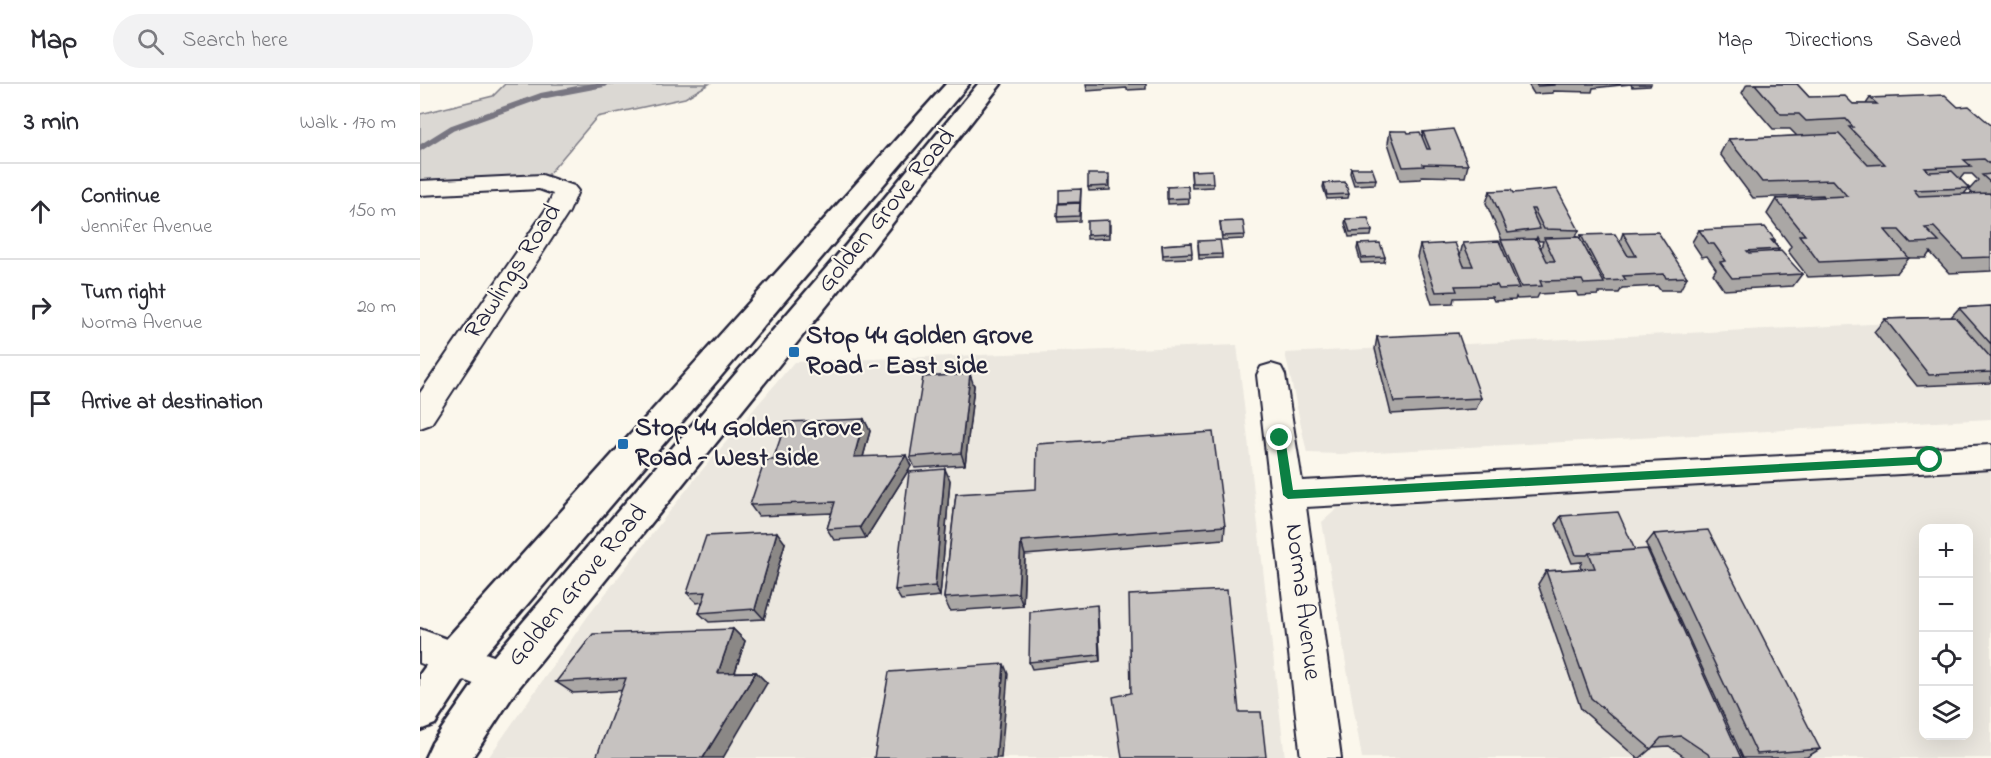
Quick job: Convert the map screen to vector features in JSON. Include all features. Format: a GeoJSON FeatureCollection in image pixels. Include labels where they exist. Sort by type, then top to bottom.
{"type":"FeatureCollection","features":[{"type":"Feature","properties":{"kind":"main road","name":"Golden Grove Road"},"geometry":{"type":"LineString","coordinates":[[420,709],[454,660],[958,84]]}},
{"type":"Feature","properties":{"kind":"main road","name":"Golden Grove Road"},"geometry":{"type":"LineString","coordinates":[[447,758],[502,677],[849,260],[990,84]]}},
{"type":"Feature","properties":{"kind":"street","name":"Rawlings Road"},"geometry":{"type":"LineString","coordinates":[[420,188],[542,182],[566,191],[557,212],[420,416]]}},
{"type":"Feature","properties":{"kind":"street","name":"Norma Avenue"},"geometry":{"type":"LineString","coordinates":[[1271,375],[1321,758]]}},
{"type":"Feature","properties":{"kind":"street"},"geometry":{"type":"LineString","coordinates":[[1288,495],[1991,457]]}},
{"type":"Feature","properties":{"kind":"street"},"geometry":{"type":"LineString","coordinates":[[420,646],[502,677]]}},
{"type":"Feature","properties":{"kind":"shaded area"},"geometry":{"type":"Polygon","coordinates":[[[505,84],[709,84],[685,98],[597,117],[542,182],[420,188],[420,114],[493,96],[505,84]]]}},
{"type":"Feature","properties":{"kind":"shaded area"},"geometry":{"type":"Polygon","coordinates":[[[1991,318],[1991,419],[1340,454],[1307,453],[1285,353],[1991,318]]]}},
{"type":"Feature","properties":{"kind":"shaded area"},"geometry":{"type":"Polygon","coordinates":[[[1237,345],[1285,758],[488,758],[588,616],[698,475],[794,362],[1237,345]]]}},
{"type":"Feature","properties":{"kind":"shaded area"},"geometry":{"type":"Polygon","coordinates":[[[1991,470],[1991,758],[1362,758],[1322,522],[1338,508],[1991,470]]]}},
{"type":"Feature","properties":{"kind":"building"},"geometry":{"type":"Polygon","coordinates":[[[1536,84],[1555,84],[1555,85],[1537,86],[1536,84]]]}},
{"type":"Feature","properties":{"kind":"building"},"geometry":{"type":"Polygon","coordinates":[[[1755,84],[1797,84],[1809,97],[1845,96],[1853,104],[1877,104],[1870,98],[1945,95],[1958,107],[1969,106],[1991,125],[1991,165],[1984,159],[1964,160],[1971,166],[1925,168],[1929,172],[1952,171],[1969,188],[1914,190],[1919,196],[1989,193],[1991,195],[1991,257],[1963,258],[1934,227],[1925,228],[1939,242],[1911,243],[1899,230],[1885,230],[1909,258],[1819,262],[1799,235],[1805,235],[1776,199],[1847,196],[1833,180],[1762,182],[1728,139],[1839,134],[1868,165],[1885,164],[1849,127],[1853,127],[1846,119],[1806,121],[1799,114],[1781,114],[1755,84]]]}},
{"type":"Feature","properties":{"kind":"building"},"geometry":{"type":"Polygon","coordinates":[[[1453,129],[1468,165],[1423,164],[1424,166],[1403,167],[1390,131],[1420,132],[1427,149],[1430,149],[1423,132],[1453,129]]]}},
{"type":"Feature","properties":{"kind":"building"},"geometry":{"type":"Polygon","coordinates":[[[1351,168],[1372,168],[1376,179],[1355,180],[1351,168]]]}},
{"type":"Feature","properties":{"kind":"building"},"geometry":{"type":"Polygon","coordinates":[[[1212,170],[1213,183],[1192,183],[1191,171],[1212,170]]]}},
{"type":"Feature","properties":{"kind":"building"},"geometry":{"type":"Polygon","coordinates":[[[1088,174],[1109,174],[1109,186],[1088,187],[1088,174]]]}},
{"type":"Feature","properties":{"kind":"building"},"geometry":{"type":"Polygon","coordinates":[[[1991,174],[1991,183],[1982,175],[1991,174]]]}},
{"type":"Feature","properties":{"kind":"building"},"geometry":{"type":"Polygon","coordinates":[[[1345,182],[1349,194],[1327,195],[1324,183],[1345,182]]]}},
{"type":"Feature","properties":{"kind":"building"},"geometry":{"type":"Polygon","coordinates":[[[1188,186],[1189,198],[1167,199],[1167,187],[1188,186]]]}},
{"type":"Feature","properties":{"kind":"building"},"geometry":{"type":"Polygon","coordinates":[[[1081,189],[1080,202],[1059,203],[1059,190],[1081,189]]]}},
{"type":"Feature","properties":{"kind":"building"},"geometry":{"type":"Polygon","coordinates":[[[1557,189],[1579,230],[1544,229],[1534,209],[1531,209],[1540,229],[1508,233],[1490,191],[1511,190],[1513,193],[1557,189]]]}},
{"type":"Feature","properties":{"kind":"building"},"geometry":{"type":"Polygon","coordinates":[[[1080,203],[1079,216],[1057,217],[1058,204],[1080,203]]]}},
{"type":"Feature","properties":{"kind":"building"},"geometry":{"type":"Polygon","coordinates":[[[1368,218],[1372,231],[1350,232],[1346,219],[1368,218]]]}},
{"type":"Feature","properties":{"kind":"building"},"geometry":{"type":"Polygon","coordinates":[[[1109,220],[1109,234],[1087,235],[1087,221],[1109,220]]]}},
{"type":"Feature","properties":{"kind":"building"},"geometry":{"type":"Polygon","coordinates":[[[1243,221],[1245,235],[1222,236],[1220,222],[1243,221]]]}},
{"type":"Feature","properties":{"kind":"building"},"geometry":{"type":"Polygon","coordinates":[[[1765,227],[1775,240],[1771,240],[1779,249],[1747,251],[1749,253],[1781,251],[1802,274],[1732,278],[1720,262],[1726,261],[1714,244],[1709,244],[1699,230],[1765,227]]]}},
{"type":"Feature","properties":{"kind":"building"},"geometry":{"type":"Polygon","coordinates":[[[1658,232],[1687,277],[1666,278],[1664,274],[1623,276],[1626,280],[1605,281],[1581,235],[1615,234],[1628,256],[1636,256],[1623,233],[1658,232]]]}},
{"type":"Feature","properties":{"kind":"building"},"geometry":{"type":"Polygon","coordinates":[[[1579,237],[1604,283],[1584,284],[1582,280],[1540,281],[1542,286],[1521,287],[1501,240],[1536,239],[1547,261],[1555,261],[1544,238],[1579,237]]]}},
{"type":"Feature","properties":{"kind":"building"},"geometry":{"type":"Polygon","coordinates":[[[1220,240],[1222,254],[1199,255],[1198,241],[1220,240]]]}},
{"type":"Feature","properties":{"kind":"building"},"geometry":{"type":"Polygon","coordinates":[[[1499,241],[1519,288],[1499,289],[1497,285],[1455,286],[1457,291],[1436,292],[1420,245],[1455,243],[1464,266],[1473,266],[1463,243],[1499,241]]]}},
{"type":"Feature","properties":{"kind":"building"},"geometry":{"type":"Polygon","coordinates":[[[1191,243],[1192,253],[1163,255],[1162,245],[1191,243]]]}},
{"type":"Feature","properties":{"kind":"building"},"geometry":{"type":"Polygon","coordinates":[[[1380,243],[1385,257],[1362,258],[1358,244],[1380,243]]]}},
{"type":"Feature","properties":{"kind":"building"},"geometry":{"type":"Polygon","coordinates":[[[1991,306],[1991,344],[1959,308],[1991,306]]]}},
{"type":"Feature","properties":{"kind":"building"},"geometry":{"type":"Polygon","coordinates":[[[1955,317],[1991,358],[1991,372],[1929,375],[1885,319],[1955,317]]]}},
{"type":"Feature","properties":{"kind":"building"},"geometry":{"type":"Polygon","coordinates":[[[1458,333],[1481,398],[1394,402],[1377,337],[1458,333]]]}},
{"type":"Feature","properties":{"kind":"building"},"geometry":{"type":"Polygon","coordinates":[[[970,374],[961,453],[910,457],[923,377],[970,374]]]}},
{"type":"Feature","properties":{"kind":"building"},"geometry":{"type":"Polygon","coordinates":[[[864,419],[854,457],[906,455],[860,527],[827,529],[835,502],[750,505],[765,460],[773,460],[786,422],[864,419]]]}},
{"type":"Feature","properties":{"kind":"building"},"geometry":{"type":"Polygon","coordinates":[[[1213,432],[1225,526],[1021,541],[1018,593],[944,598],[956,494],[1036,489],[1037,444],[1213,432]]]}},
{"type":"Feature","properties":{"kind":"building"},"geometry":{"type":"Polygon","coordinates":[[[945,469],[935,586],[895,590],[909,472],[945,469]]]}},
{"type":"Feature","properties":{"kind":"building"},"geometry":{"type":"Polygon","coordinates":[[[1618,512],[1635,550],[1576,555],[1561,516],[1618,512]]]}},
{"type":"Feature","properties":{"kind":"building"},"geometry":{"type":"Polygon","coordinates":[[[1708,530],[1820,749],[1757,754],[1654,534],[1708,530]]]}},
{"type":"Feature","properties":{"kind":"building"},"geometry":{"type":"Polygon","coordinates":[[[777,532],[755,609],[699,613],[706,592],[687,593],[706,536],[777,532]]]}},
{"type":"Feature","properties":{"kind":"building"},"geometry":{"type":"Polygon","coordinates":[[[1647,549],[1741,758],[1710,758],[1708,754],[1681,736],[1661,738],[1651,749],[1591,698],[1546,571],[1595,568],[1589,553],[1647,549]]]}},
{"type":"Feature","properties":{"kind":"building"},"geometry":{"type":"Polygon","coordinates":[[[1227,590],[1239,712],[1261,712],[1266,757],[1122,758],[1113,697],[1131,693],[1129,595],[1227,590]]]}},
{"type":"Feature","properties":{"kind":"building"},"geometry":{"type":"Polygon","coordinates":[[[1097,605],[1099,655],[1029,662],[1030,612],[1097,605]]]}},
{"type":"Feature","properties":{"kind":"building"},"geometry":{"type":"Polygon","coordinates":[[[733,629],[718,673],[756,672],[703,758],[596,758],[626,678],[556,682],[593,634],[733,629]]]}},
{"type":"Feature","properties":{"kind":"building"},"geometry":{"type":"Polygon","coordinates":[[[1004,664],[996,758],[874,758],[889,672],[1004,664]]]}},
{"type":"Feature","properties":{"kind":"waterway"},"geometry":{"type":"LineString","coordinates":[[420,148],[452,128],[541,96],[604,84]]}},
{"type":"Feature","properties":{"kind":"place","name":"Stop 44 Golden Grove Road - East side"},"geometry":{"type":"Point","coordinates":[794,352]}},
{"type":"Feature","properties":{"kind":"place","name":"Stop 44 Golden Grove Road - West side"},"geometry":{"type":"Point","coordinates":[623,444]}},
{"type":"Feature","properties":{"kind":"route"},"geometry":{"type":"LineString","coordinates":[[1280,438],[1288,495],[1930,460]]}}]}
